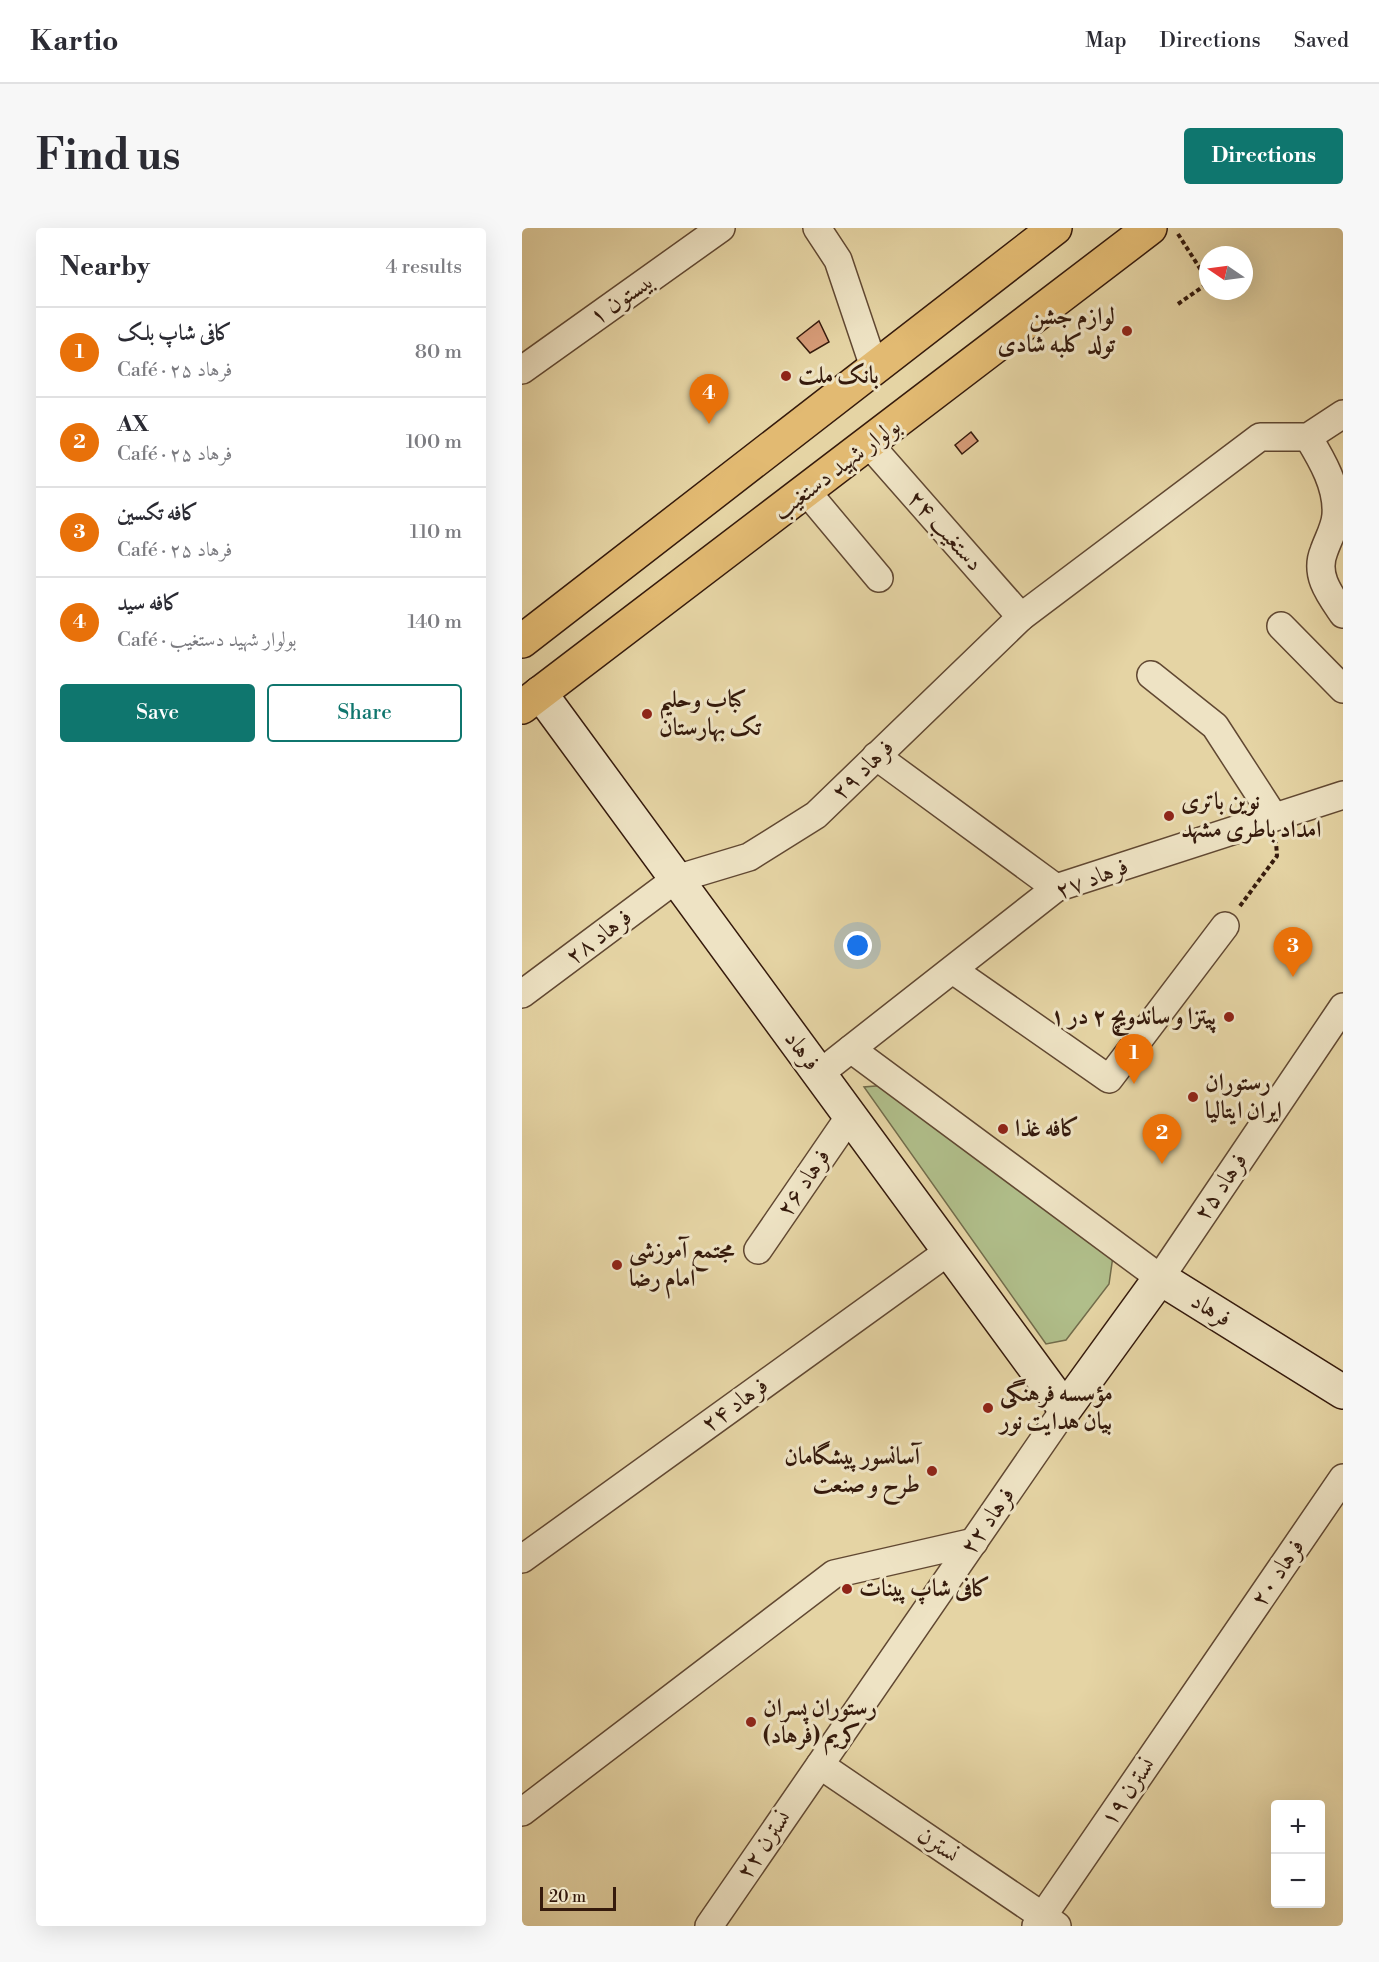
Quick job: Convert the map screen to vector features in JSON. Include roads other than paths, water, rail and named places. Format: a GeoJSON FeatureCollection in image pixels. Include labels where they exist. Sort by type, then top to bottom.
{"type":"FeatureCollection","features":[{"type":"Feature","properties":{"kind":"main road"},"geometry":{"type":"LineString","coordinates":[[522,640],[1055,228]]}},
{"type":"Feature","properties":{"kind":"main road","name":"بولوار شهید دستغیب"},"geometry":{"type":"LineString","coordinates":[[531,700],[807,492],[1150,228]]}},
{"type":"Feature","properties":{"kind":"street","name":"بیستون ۱"},"geometry":{"type":"LineString","coordinates":[[522,370],[721,228]]}},
{"type":"Feature","properties":{"kind":"street"},"geometry":{"type":"LineString","coordinates":[[817,228],[838,260],[874,367]]}},
{"type":"Feature","properties":{"kind":"street"},"geometry":{"type":"LineString","coordinates":[[1343,414],[1308,437],[1327,468],[1335,500],[1334,526],[1322,553],[1320,569],[1324,585],[1343,614]]}},
{"type":"Feature","properties":{"kind":"street","name":"فرهاد ۲۹"},"geometry":{"type":"LineString","coordinates":[[675,879],[749,857],[816,814],[1022,616],[1260,437],[1308,437]]}},
{"type":"Feature","properties":{"kind":"street","name":"دستغیب ۲۴"},"geometry":{"type":"LineString","coordinates":[[869,444],[1022,616]]}},
{"type":"Feature","properties":{"kind":"street"},"geometry":{"type":"LineString","coordinates":[[807,492],[879,578]]}},
{"type":"Feature","properties":{"kind":"street"},"geometry":{"type":"LineString","coordinates":[[1281,626],[1343,689]]}},
{"type":"Feature","properties":{"kind":"street"},"geometry":{"type":"LineString","coordinates":[[1150,675],[1215,726],[1274,817]]}},
{"type":"Feature","properties":{"kind":"street","name":"فرهاد"},"geometry":{"type":"LineString","coordinates":[[531,700],[675,879],[1065,1409]]}},
{"type":"Feature","properties":{"kind":"street"},"geometry":{"type":"LineString","coordinates":[[876,756],[1056,888]]}},
{"type":"Feature","properties":{"kind":"street","name":"فرهاد ۲۷"},"geometry":{"type":"LineString","coordinates":[[819,1074],[1056,888],[1343,795]]}},
{"type":"Feature","properties":{"kind":"street","name":"فرهاد ۲۸"},"geometry":{"type":"LineString","coordinates":[[522,994],[675,879]]}},
{"type":"Feature","properties":{"kind":"street"},"geometry":{"type":"LineString","coordinates":[[953,970],[1108,1079],[1225,926]]}},
{"type":"Feature","properties":{"kind":"street","name":"فرهاد ۲۵"},"geometry":{"type":"LineString","coordinates":[[1160,1278],[1343,1007]]}},
{"type":"Feature","properties":{"kind":"street","name":"فرهاد"},"geometry":{"type":"LineString","coordinates":[[851,1049],[1160,1278],[1343,1392]]}},
{"type":"Feature","properties":{"kind":"street","name":"فرهاد ۲۶"},"geometry":{"type":"LineString","coordinates":[[758,1250],[850,1116]]}},
{"type":"Feature","properties":{"kind":"street","name":"فرهاد ۲۴"},"geometry":{"type":"LineString","coordinates":[[522,1558],[949,1251]]}},
{"type":"Feature","properties":{"kind":"street","name":"فرهاد ۲۲"},"geometry":{"type":"LineString","coordinates":[[819,1765],[1065,1409],[1160,1278]]}},
{"type":"Feature","properties":{"kind":"street","name":"فرهاد ۲۰"},"geometry":{"type":"LineString","coordinates":[[1214,1667],[1343,1478]]}},
{"type":"Feature","properties":{"kind":"street"},"geometry":{"type":"LineString","coordinates":[[522,1812],[834,1574],[974,1542]]}},
{"type":"Feature","properties":{"kind":"street","name":"نسترن ۱۹"},"geometry":{"type":"LineString","coordinates":[[1045,1923],[1214,1667]]}},
{"type":"Feature","properties":{"kind":"street","name":"نسترن"},"geometry":{"type":"LineString","coordinates":[[819,1765],[1045,1923]]}},
{"type":"Feature","properties":{"kind":"street","name":"نسترن ۲۲"},"geometry":{"type":"LineString","coordinates":[[709,1926],[819,1765]]}},
{"type":"Feature","properties":{"kind":"place","name":"لوازم جشن تولد کلبه شادی"},"geometry":{"type":"Point","coordinates":[1127,331]}},
{"type":"Feature","properties":{"kind":"place","name":"بانک ملت"},"geometry":{"type":"Point","coordinates":[786,376]}},
{"type":"Feature","properties":{"kind":"place","name":"کافه سید"},"geometry":{"type":"Point","coordinates":[709,424]}},
{"type":"Feature","properties":{"kind":"place","name":"کباب وحلیم تک بهارستان"},"geometry":{"type":"Point","coordinates":[647,714]}},
{"type":"Feature","properties":{"kind":"place","name":"نوین باتری امداد باطری مشهد"},"geometry":{"type":"Point","coordinates":[1169,816]}},
{"type":"Feature","properties":{"kind":"place","name":"کافه تکسین"},"geometry":{"type":"Point","coordinates":[1293,977]}},
{"type":"Feature","properties":{"kind":"place","name":"پیتزا و ساندویچ ۲ در ۱"},"geometry":{"type":"Point","coordinates":[1229,1017]}},
{"type":"Feature","properties":{"kind":"place","name":"کافی شاپ بلک"},"geometry":{"type":"Point","coordinates":[1134,1084]}},
{"type":"Feature","properties":{"kind":"place","name":"رستوران ایران ایتالیا"},"geometry":{"type":"Point","coordinates":[1193,1097]}},
{"type":"Feature","properties":{"kind":"place","name":"کافه غذا"},"geometry":{"type":"Point","coordinates":[1003,1129]}},
{"type":"Feature","properties":{"kind":"place","name":"AX"},"geometry":{"type":"Point","coordinates":[1162,1164]}},
{"type":"Feature","properties":{"kind":"place","name":"مجتمع آموزشی امام رضا"},"geometry":{"type":"Point","coordinates":[617,1265]}},
{"type":"Feature","properties":{"kind":"place","name":"مؤسسه فرهنگی بیان هدایت نور"},"geometry":{"type":"Point","coordinates":[988,1408]}},
{"type":"Feature","properties":{"kind":"place","name":"آسانسور پیشگامان طرح و صنعت"},"geometry":{"type":"Point","coordinates":[932,1471]}},
{"type":"Feature","properties":{"kind":"place","name":"کافی شاپ پینات"},"geometry":{"type":"Point","coordinates":[847,1589]}},
{"type":"Feature","properties":{"kind":"place","name":"رستوران پسران کریم (فرهاد)"},"geometry":{"type":"Point","coordinates":[751,1722]}}]}
